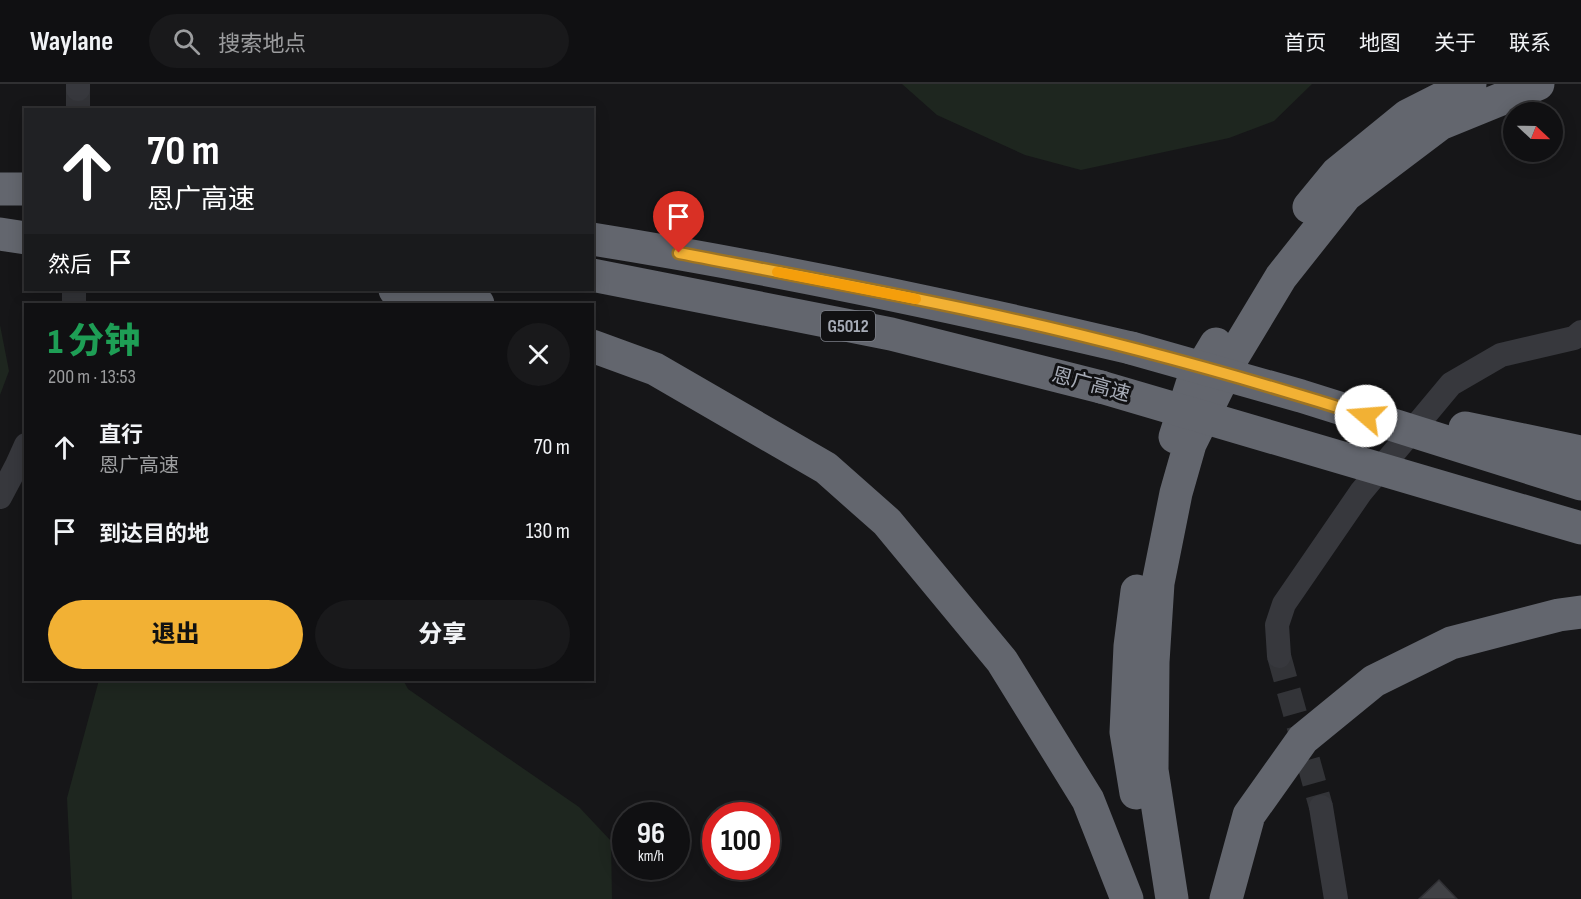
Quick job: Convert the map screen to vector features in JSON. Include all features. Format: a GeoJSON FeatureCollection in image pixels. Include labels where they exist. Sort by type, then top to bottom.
{"type":"FeatureCollection","features":[{"type":"Feature","properties":{"kind":"highway"},"geometry":{"type":"LineString","coordinates":[[1153,899],[1126,732],[1130,646],[1142,552],[1192,384],[1238,305],[1285,236],[1337,173],[1407,116],[1470,84]]}},
{"type":"Feature","properties":{"kind":"highway"},"geometry":{"type":"LineString","coordinates":[[1172,899],[1152,770],[1153,662],[1158,583],[1176,493],[1190,444],[1234,355],[1281,277],[1346,195],[1440,124],[1538,84]]}},
{"type":"Feature","properties":{"kind":"highway"},"geometry":{"type":"LineString","coordinates":[[0,189],[24,189]]}},
{"type":"Feature","properties":{"kind":"highway"},"geometry":{"type":"LineString","coordinates":[[0,228],[24,228]]}},
{"type":"Feature","properties":{"kind":"highway"},"geometry":{"type":"LineString","coordinates":[[0,234],[24,238]]}},
{"type":"Feature","properties":{"kind":"highway","name":"G5012"},"geometry":{"type":"LineString","coordinates":[[594,239],[679,253],[975,311],[1131,348],[1301,396],[1581,484]]}},
{"type":"Feature","properties":{"kind":"highway","name":"恩广高速"},"geometry":{"type":"LineString","coordinates":[[594,275],[891,334],[1101,387],[1581,528]]}},
{"type":"Feature","properties":{"kind":"highway"},"geometry":{"type":"LineString","coordinates":[[402,291],[462,299],[475,303]]}},
{"type":"Feature","properties":{"kind":"highway"},"geometry":{"type":"LineString","coordinates":[[594,347],[655,369],[826,468],[887,522],[1002,661],[1088,800],[1127,899]]}},
{"type":"Feature","properties":{"kind":"highway"},"geometry":{"type":"LineString","coordinates":[[1301,396],[1581,452]]}},
{"type":"Feature","properties":{"kind":"highway"},"geometry":{"type":"LineString","coordinates":[[1226,899],[1249,815],[1302,739],[1374,681],[1451,643],[1559,615],[1581,612]]}},
{"type":"Feature","properties":{"kind":"street"},"geometry":{"type":"LineString","coordinates":[[1279,656],[1277,626],[1284,604],[1361,492],[1451,384],[1501,355],[1574,338],[1581,332]]}},
{"type":"Feature","properties":{"kind":"street"},"geometry":{"type":"LineString","coordinates":[[0,497],[24,449]]}},
{"type":"Feature","properties":{"kind":"street"},"geometry":{"type":"LineString","coordinates":[[1321,807],[1336,899]]}},
{"type":"Feature","properties":{"kind":"shaded area"},"geometry":{"type":"Polygon","coordinates":[[[902,84],[1312,84],[1274,121],[1229,138],[1081,170],[1025,155],[937,115],[902,84]]]}},
{"type":"Feature","properties":{"kind":"shaded area"},"geometry":{"type":"Polygon","coordinates":[[[0,325],[9,371],[0,395],[0,325]]]}},
{"type":"Feature","properties":{"kind":"shaded area"},"geometry":{"type":"Polygon","coordinates":[[[99,681],[404,681],[408,689],[579,807],[611,841],[612,899],[72,899],[67,798],[99,681]]]}},
{"type":"Feature","properties":{"kind":"building"},"geometry":{"type":"Polygon","coordinates":[[[1439,880],[1457,899],[1419,899],[1439,880]]]}},
{"type":"Feature","properties":{"kind":"tunnel"},"geometry":{"type":"LineString","coordinates":[[78,89],[78,108]]}},
{"type":"Feature","properties":{"kind":"tunnel"},"geometry":{"type":"LineString","coordinates":[[74,291],[74,303]]}},
{"type":"Feature","properties":{"kind":"tunnel"},"geometry":{"type":"LineString","coordinates":[[1279,656],[1321,807]]}},
{"type":"Feature","properties":{"kind":"slow traffic"},"geometry":{"type":"LineString","coordinates":[[777,272],[916,299]]}},
{"type":"Feature","properties":{"kind":"route"},"geometry":{"type":"LineString","coordinates":[[679,253],[997,316],[1131,348],[1366,416]]}}]}
